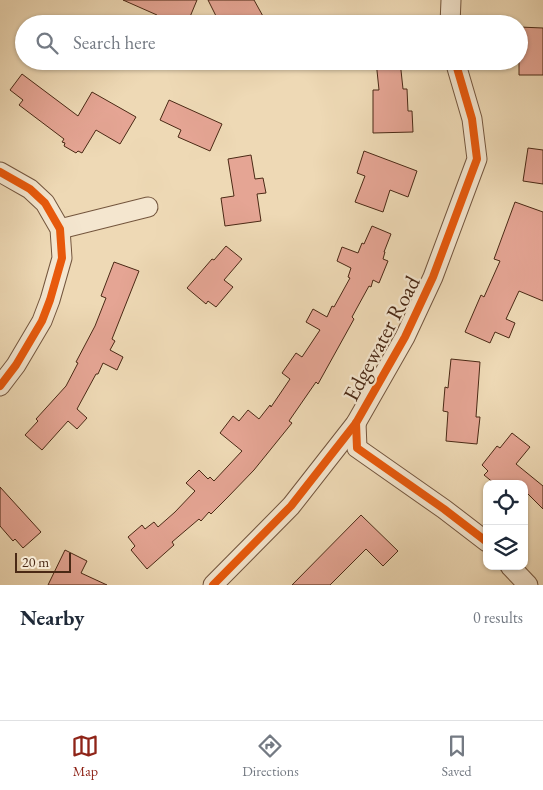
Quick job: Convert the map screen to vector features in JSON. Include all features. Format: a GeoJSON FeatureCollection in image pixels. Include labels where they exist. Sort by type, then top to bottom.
{"type":"FeatureCollection","features":[{"type":"Feature","properties":{"kind":"street"},"geometry":{"type":"LineString","coordinates":[[450,15],[451,0]]}},
{"type":"Feature","properties":{"kind":"street","name":"Edgewater Road"},"geometry":{"type":"LineString","coordinates":[[213,585],[291,506],[356,423],[405,337],[433,277],[476,159],[472,119],[458,70]]}},
{"type":"Feature","properties":{"kind":"street"},"geometry":{"type":"LineString","coordinates":[[0,172],[30,189],[45,203],[60,228],[62,258],[42,321],[16,365],[0,386]]}},
{"type":"Feature","properties":{"kind":"street"},"geometry":{"type":"LineString","coordinates":[[60,228],[148,207]]}},
{"type":"Feature","properties":{"kind":"street"},"geometry":{"type":"LineString","coordinates":[[356,423],[357,448],[483,539]]}},
{"type":"Feature","properties":{"kind":"street"},"geometry":{"type":"LineString","coordinates":[[514,570],[528,585]]}},
{"type":"Feature","properties":{"kind":"building"},"geometry":{"type":"Polygon","coordinates":[[[123,0],[197,0],[191,15],[157,15],[123,0]]]}},
{"type":"Feature","properties":{"kind":"building"},"geometry":{"type":"Polygon","coordinates":[[[208,0],[254,0],[262,15],[216,15],[208,0]]]}},
{"type":"Feature","properties":{"kind":"building"},"geometry":{"type":"Polygon","coordinates":[[[528,27],[543,28],[543,75],[519,75],[519,70],[528,70],[528,27]]]}},
{"type":"Feature","properties":{"kind":"building"},"geometry":{"type":"Polygon","coordinates":[[[377,70],[401,70],[403,89],[407,89],[408,111],[412,111],[413,132],[373,133],[373,90],[379,90],[377,70]]]}},
{"type":"Feature","properties":{"kind":"building"},"geometry":{"type":"Polygon","coordinates":[[[22,74],[78,116],[92,92],[136,117],[120,144],[96,130],[82,153],[78,151],[76,153],[64,146],[65,143],[62,142],[64,139],[19,105],[23,100],[10,90],[22,74]]]}},
{"type":"Feature","properties":{"kind":"building"},"geometry":{"type":"Polygon","coordinates":[[[169,100],[222,124],[210,151],[178,137],[181,130],[160,120],[169,100]]]}},
{"type":"Feature","properties":{"kind":"building"},"geometry":{"type":"Polygon","coordinates":[[[528,148],[543,150],[543,184],[523,181],[528,148]]]}},
{"type":"Feature","properties":{"kind":"building"},"geometry":{"type":"Polygon","coordinates":[[[364,151],[417,171],[408,197],[390,190],[383,212],[355,202],[365,176],[357,173],[364,151]]]}},
{"type":"Feature","properties":{"kind":"building"},"geometry":{"type":"Polygon","coordinates":[[[251,155],[255,179],[263,178],[266,193],[257,194],[261,221],[225,226],[221,198],[234,196],[228,159],[251,155]]]}},
{"type":"Feature","properties":{"kind":"building"},"geometry":{"type":"Polygon","coordinates":[[[515,202],[543,212],[543,301],[519,291],[506,319],[515,323],[509,338],[495,332],[490,343],[465,332],[481,295],[484,297],[500,261],[494,259],[515,202]]]}},
{"type":"Feature","properties":{"kind":"building"},"geometry":{"type":"Polygon","coordinates":[[[372,226],[391,234],[383,259],[388,261],[379,283],[373,280],[371,287],[369,286],[352,317],[354,319],[318,384],[316,382],[289,421],[292,423],[254,470],[211,514],[209,512],[201,521],[199,519],[172,542],[174,545],[147,569],[131,550],[135,546],[128,537],[142,525],[145,529],[154,522],[158,527],[175,512],[195,491],[186,483],[199,470],[208,479],[210,477],[214,481],[242,451],[220,433],[233,416],[239,421],[248,410],[259,419],[270,405],[271,407],[290,379],[282,373],[296,353],[302,357],[320,330],[306,322],[313,309],[327,317],[350,278],[348,277],[351,268],[337,261],[342,247],[358,253],[372,226]]]}},
{"type":"Feature","properties":{"kind":"building"},"geometry":{"type":"Polygon","coordinates":[[[226,246],[242,259],[224,280],[233,287],[216,307],[208,301],[206,304],[187,288],[226,246]]]}},
{"type":"Feature","properties":{"kind":"building"},"geometry":{"type":"Polygon","coordinates":[[[114,262],[139,271],[112,339],[115,341],[110,350],[123,357],[117,370],[103,363],[98,374],[96,374],[77,409],[87,418],[77,429],[68,421],[42,450],[25,435],[38,421],[36,419],[66,386],[78,363],[76,362],[95,326],[106,298],[101,296],[114,262]]]}},
{"type":"Feature","properties":{"kind":"building"},"geometry":{"type":"Polygon","coordinates":[[[451,359],[480,362],[476,417],[480,417],[477,444],[446,441],[448,412],[443,411],[445,387],[448,388],[451,359]]]}},
{"type":"Feature","properties":{"kind":"building"},"geometry":{"type":"Polygon","coordinates":[[[512,433],[530,447],[516,464],[543,486],[543,509],[528,494],[528,480],[490,480],[484,475],[488,471],[482,465],[497,446],[500,448],[512,433]]]}},
{"type":"Feature","properties":{"kind":"building"},"geometry":{"type":"Polygon","coordinates":[[[0,487],[41,532],[23,548],[15,539],[13,541],[0,526],[0,487]]]}},
{"type":"Feature","properties":{"kind":"building"},"geometry":{"type":"Polygon","coordinates":[[[361,515],[398,551],[383,566],[366,549],[330,585],[292,585],[361,515]]]}},
{"type":"Feature","properties":{"kind":"building"},"geometry":{"type":"Polygon","coordinates":[[[65,550],[87,561],[81,573],[107,585],[48,585],[65,550]]]}},
{"type":"Feature","properties":{"kind":"cycle path"},"geometry":{"type":"LineString","coordinates":[[213,585],[291,506],[356,423],[405,337],[433,277],[477,159],[472,119],[458,70]]}},
{"type":"Feature","properties":{"kind":"cycle path"},"geometry":{"type":"LineString","coordinates":[[0,172],[30,189],[45,203],[60,229],[62,258],[42,321],[16,365],[0,386]]}},
{"type":"Feature","properties":{"kind":"cycle path"},"geometry":{"type":"LineString","coordinates":[[356,423],[357,448],[483,539]]}}]}
